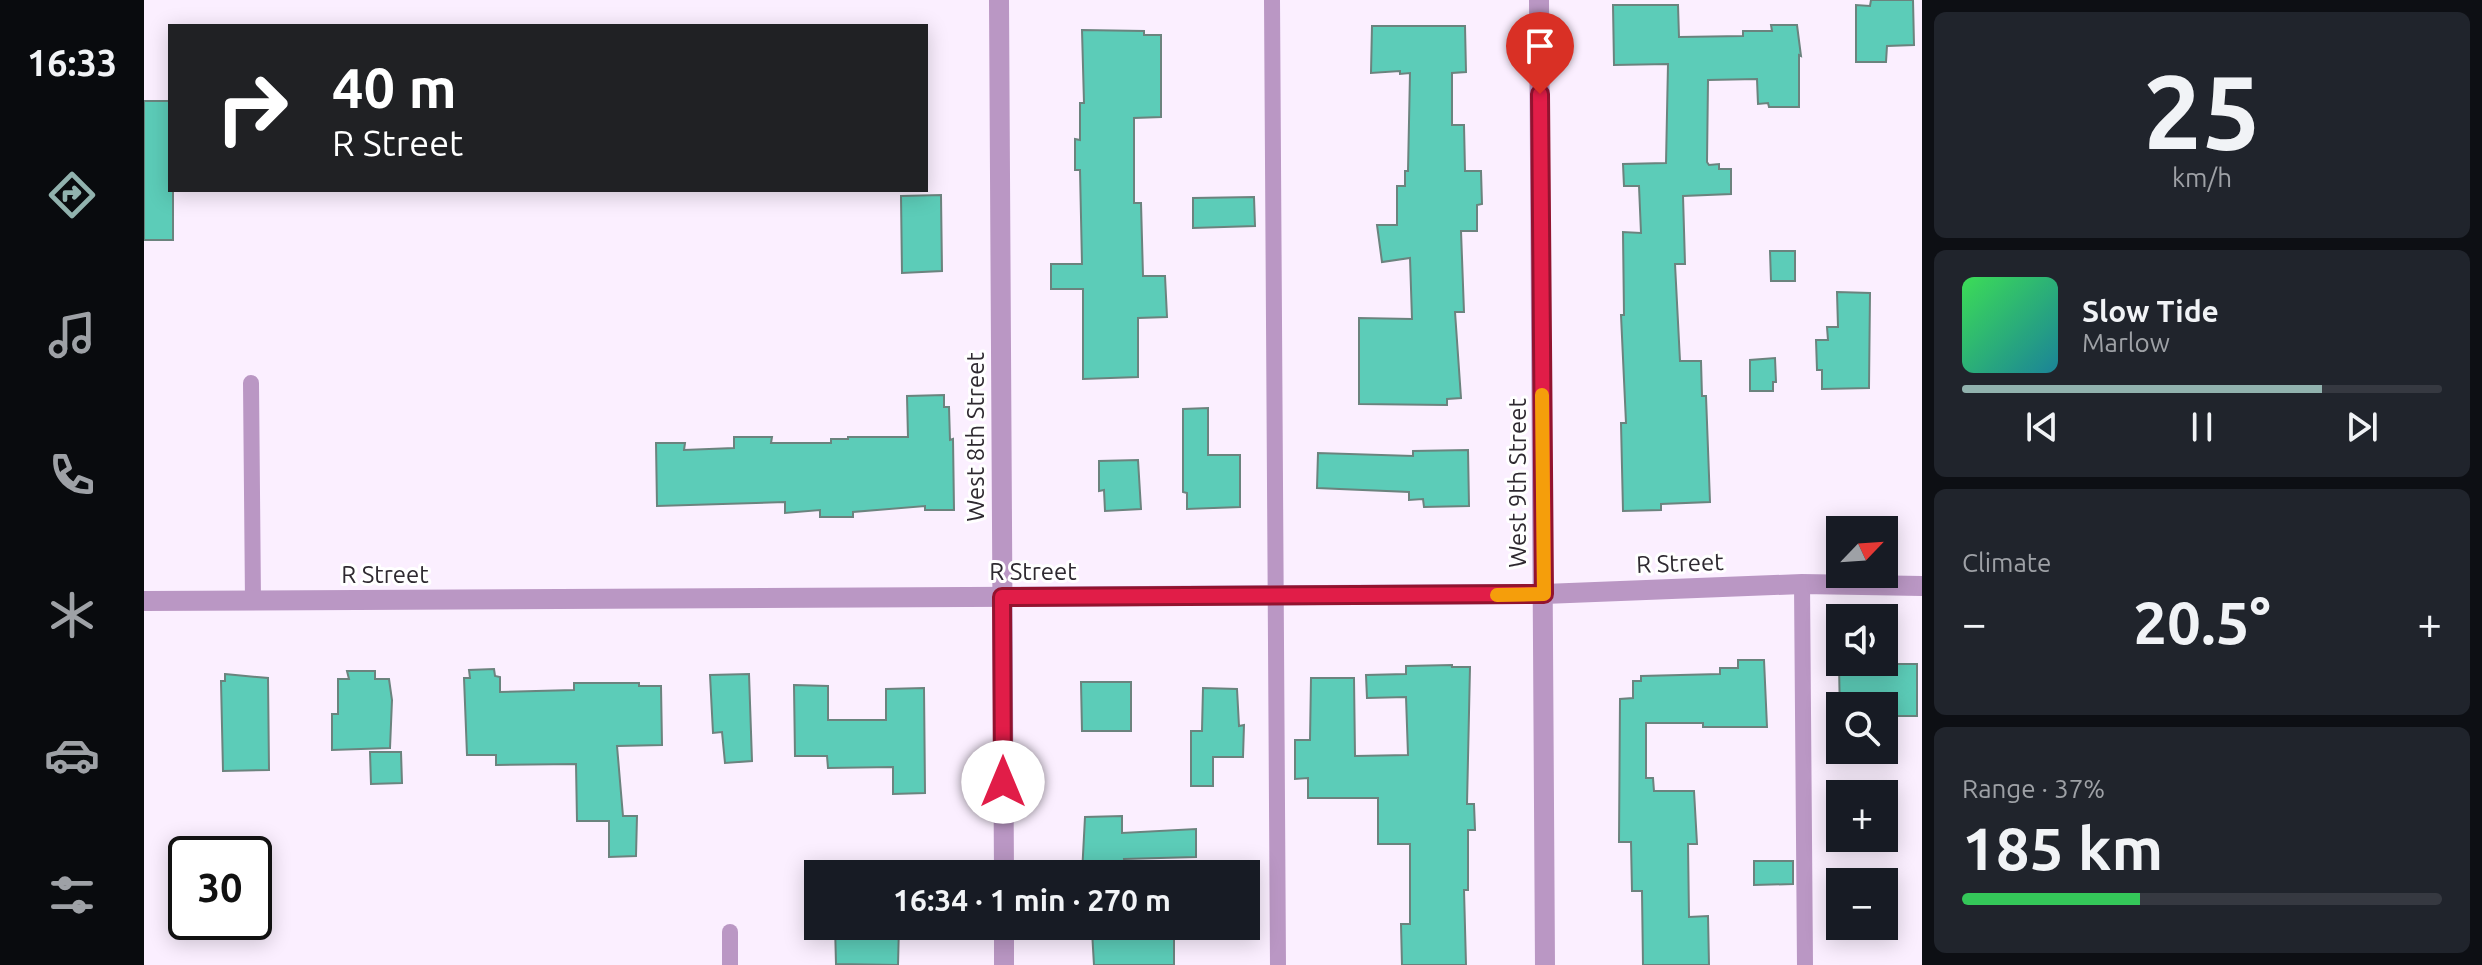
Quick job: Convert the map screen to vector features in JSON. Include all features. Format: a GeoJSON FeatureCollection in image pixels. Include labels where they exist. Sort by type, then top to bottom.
{"type":"FeatureCollection","features":[{"type":"Feature","properties":{"kind":"street","name":"West 8th Street"},"geometry":{"type":"LineString","coordinates":[[999,0],[1004,860]]}},
{"type":"Feature","properties":{"kind":"street","name":"West 9th Street"},"geometry":{"type":"LineString","coordinates":[[1539,0],[1545,965]]}},
{"type":"Feature","properties":{"kind":"street","name":"R Street"},"geometry":{"type":"LineString","coordinates":[[144,601],[1544,594],[1802,584],[1922,586]]}},
{"type":"Feature","properties":{"kind":"street"},"geometry":{"type":"LineString","coordinates":[[1004,940],[1004,965]]}},
{"type":"Feature","properties":{"kind":"lane"},"geometry":{"type":"LineString","coordinates":[[1272,0],[1278,965]]}},
{"type":"Feature","properties":{"kind":"lane"},"geometry":{"type":"LineString","coordinates":[[251,383],[253,601]]}},
{"type":"Feature","properties":{"kind":"lane"},"geometry":{"type":"LineString","coordinates":[[1802,584],[1805,965]]}},
{"type":"Feature","properties":{"kind":"lane"},"geometry":{"type":"LineString","coordinates":[[730,932],[730,965]]}},
{"type":"Feature","properties":{"kind":"building"},"geometry":{"type":"Polygon","coordinates":[[[1871,0],[1913,0],[1914,45],[1887,46],[1886,62],[1856,62],[1856,5],[1870,6],[1871,0]]]}},
{"type":"Feature","properties":{"kind":"building"},"geometry":{"type":"Polygon","coordinates":[[[1613,5],[1678,5],[1679,37],[1743,36],[1743,31],[1772,31],[1771,25],[1797,25],[1801,56],[1799,107],[1758,104],[1757,79],[1708,80],[1707,162],[1709,165],[1719,164],[1719,169],[1731,169],[1731,194],[1683,196],[1685,264],[1675,264],[1680,361],[1701,361],[1702,396],[1706,396],[1710,502],[1661,504],[1661,510],[1623,511],[1621,423],[1626,423],[1621,315],[1624,315],[1623,232],[1641,233],[1639,186],[1624,186],[1623,164],[1666,163],[1668,64],[1614,65],[1613,5]]]}},
{"type":"Feature","properties":{"kind":"building"},"geometry":{"type":"Polygon","coordinates":[[[1372,26],[1465,26],[1466,72],[1452,73],[1452,125],[1464,125],[1465,171],[1481,171],[1482,204],[1477,205],[1477,231],[1461,231],[1464,312],[1455,312],[1461,398],[1447,399],[1447,405],[1359,404],[1359,318],[1412,319],[1410,258],[1382,262],[1377,225],[1397,225],[1397,186],[1405,186],[1405,171],[1408,171],[1410,73],[1371,73],[1372,26]]]}},
{"type":"Feature","properties":{"kind":"building"},"geometry":{"type":"Polygon","coordinates":[[[1082,30],[1144,31],[1144,35],[1161,35],[1161,117],[1134,118],[1134,203],[1141,203],[1143,276],[1165,276],[1167,317],[1138,318],[1138,377],[1083,379],[1083,289],[1051,289],[1051,264],[1082,264],[1080,170],[1075,170],[1075,139],[1080,140],[1080,103],[1084,103],[1082,30]]]}},
{"type":"Feature","properties":{"kind":"building"},"geometry":{"type":"Polygon","coordinates":[[[144,101],[168,101],[168,192],[173,192],[173,240],[144,240],[144,101]]]}},
{"type":"Feature","properties":{"kind":"building"},"geometry":{"type":"Polygon","coordinates":[[[941,195],[942,271],[902,273],[901,196],[941,195]]]}},
{"type":"Feature","properties":{"kind":"building"},"geometry":{"type":"Polygon","coordinates":[[[1254,197],[1255,226],[1193,228],[1193,198],[1254,197]]]}},
{"type":"Feature","properties":{"kind":"building"},"geometry":{"type":"Polygon","coordinates":[[[1770,251],[1795,251],[1795,281],[1771,281],[1770,251]]]}},
{"type":"Feature","properties":{"kind":"building"},"geometry":{"type":"Polygon","coordinates":[[[1837,292],[1870,293],[1869,388],[1822,389],[1822,370],[1817,370],[1816,340],[1828,340],[1827,327],[1838,327],[1837,292]]]}},
{"type":"Feature","properties":{"kind":"building"},"geometry":{"type":"Polygon","coordinates":[[[1775,358],[1776,382],[1773,382],[1773,391],[1750,391],[1750,360],[1775,358]]]}},
{"type":"Feature","properties":{"kind":"building"},"geometry":{"type":"Polygon","coordinates":[[[944,395],[944,407],[949,407],[950,440],[953,439],[954,510],[925,510],[925,506],[853,512],[853,517],[820,517],[820,510],[785,513],[785,502],[657,506],[656,443],[685,443],[684,450],[734,448],[734,437],[772,437],[771,443],[831,443],[831,439],[848,437],[908,437],[907,396],[944,395]]]}},
{"type":"Feature","properties":{"kind":"building"},"geometry":{"type":"Polygon","coordinates":[[[1208,408],[1208,455],[1240,455],[1240,507],[1187,509],[1187,493],[1183,492],[1183,409],[1208,408]]]}},
{"type":"Feature","properties":{"kind":"building"},"geometry":{"type":"Polygon","coordinates":[[[1468,450],[1469,506],[1424,507],[1423,499],[1409,500],[1409,492],[1317,488],[1318,453],[1413,456],[1413,451],[1468,450]]]}},
{"type":"Feature","properties":{"kind":"building"},"geometry":{"type":"Polygon","coordinates":[[[1138,460],[1141,509],[1105,511],[1104,490],[1099,491],[1099,461],[1138,460]]]}},
{"type":"Feature","properties":{"kind":"building"},"geometry":{"type":"Polygon","coordinates":[[[1738,660],[1764,660],[1767,727],[1646,723],[1646,778],[1653,778],[1654,791],[1694,791],[1697,844],[1688,844],[1689,917],[1708,916],[1709,965],[1643,965],[1642,891],[1632,891],[1631,842],[1619,842],[1620,699],[1633,698],[1633,681],[1641,681],[1641,676],[1720,674],[1720,668],[1738,668],[1738,660]]]}},
{"type":"Feature","properties":{"kind":"building"},"geometry":{"type":"Polygon","coordinates":[[[1898,664],[1917,664],[1917,716],[1898,716],[1898,692],[1840,692],[1839,676],[1898,676],[1898,664]]]}},
{"type":"Feature","properties":{"kind":"building"},"geometry":{"type":"Polygon","coordinates":[[[1406,666],[1470,667],[1467,804],[1474,804],[1475,830],[1468,830],[1468,890],[1464,890],[1466,965],[1402,965],[1401,924],[1410,924],[1410,844],[1378,844],[1378,798],[1308,798],[1308,778],[1295,779],[1295,740],[1310,740],[1311,678],[1354,678],[1355,756],[1408,755],[1406,697],[1367,698],[1366,675],[1406,674],[1406,666]]]}},
{"type":"Feature","properties":{"kind":"building"},"geometry":{"type":"Polygon","coordinates":[[[494,669],[495,676],[500,677],[500,692],[574,690],[574,683],[661,686],[662,745],[617,746],[623,816],[637,816],[636,856],[609,857],[609,821],[577,821],[576,764],[496,765],[496,755],[467,755],[464,678],[470,678],[469,670],[494,669]]]}},
{"type":"Feature","properties":{"kind":"building"},"geometry":{"type":"Polygon","coordinates":[[[347,671],[375,671],[375,679],[389,679],[392,700],[390,748],[332,750],[332,714],[338,714],[338,679],[349,679],[347,671]]]}},
{"type":"Feature","properties":{"kind":"building"},"geometry":{"type":"Polygon","coordinates":[[[225,674],[268,678],[269,770],[223,771],[221,681],[225,681],[225,674]]]}},
{"type":"Feature","properties":{"kind":"building"},"geometry":{"type":"Polygon","coordinates":[[[749,674],[752,761],[725,763],[722,732],[713,733],[710,675],[749,674]]]}},
{"type":"Feature","properties":{"kind":"building"},"geometry":{"type":"Polygon","coordinates":[[[1081,682],[1131,682],[1131,731],[1082,731],[1081,682]]]}},
{"type":"Feature","properties":{"kind":"building"},"geometry":{"type":"Polygon","coordinates":[[[794,685],[828,686],[828,720],[886,720],[886,689],[924,688],[925,793],[893,794],[893,767],[828,768],[827,756],[795,756],[794,685]]]}},
{"type":"Feature","properties":{"kind":"building"},"geometry":{"type":"Polygon","coordinates":[[[1203,688],[1237,689],[1239,726],[1244,725],[1243,757],[1213,757],[1213,786],[1191,786],[1191,731],[1202,731],[1203,688]]]}},
{"type":"Feature","properties":{"kind":"building"},"geometry":{"type":"Polygon","coordinates":[[[370,752],[401,752],[402,783],[371,784],[370,752]]]}},
{"type":"Feature","properties":{"kind":"building"},"geometry":{"type":"Polygon","coordinates":[[[1122,816],[1122,833],[1196,829],[1196,857],[1083,860],[1085,817],[1122,816]]]}},
{"type":"Feature","properties":{"kind":"building"},"geometry":{"type":"Polygon","coordinates":[[[1754,861],[1793,861],[1793,884],[1754,885],[1754,861]]]}},
{"type":"Feature","properties":{"kind":"building"},"geometry":{"type":"Polygon","coordinates":[[[835,940],[899,940],[898,965],[836,964],[835,940]]]}},
{"type":"Feature","properties":{"kind":"building"},"geometry":{"type":"Polygon","coordinates":[[[1093,940],[1174,940],[1174,965],[1094,965],[1093,940]]]}},
{"type":"Feature","properties":{"kind":"slow traffic"},"geometry":{"type":"LineString","coordinates":[[1497,595],[1544,594],[1542,395]]}},
{"type":"Feature","properties":{"kind":"route"},"geometry":{"type":"LineString","coordinates":[[1003,782],[1002,597],[1544,594],[1540,94]]}}]}
